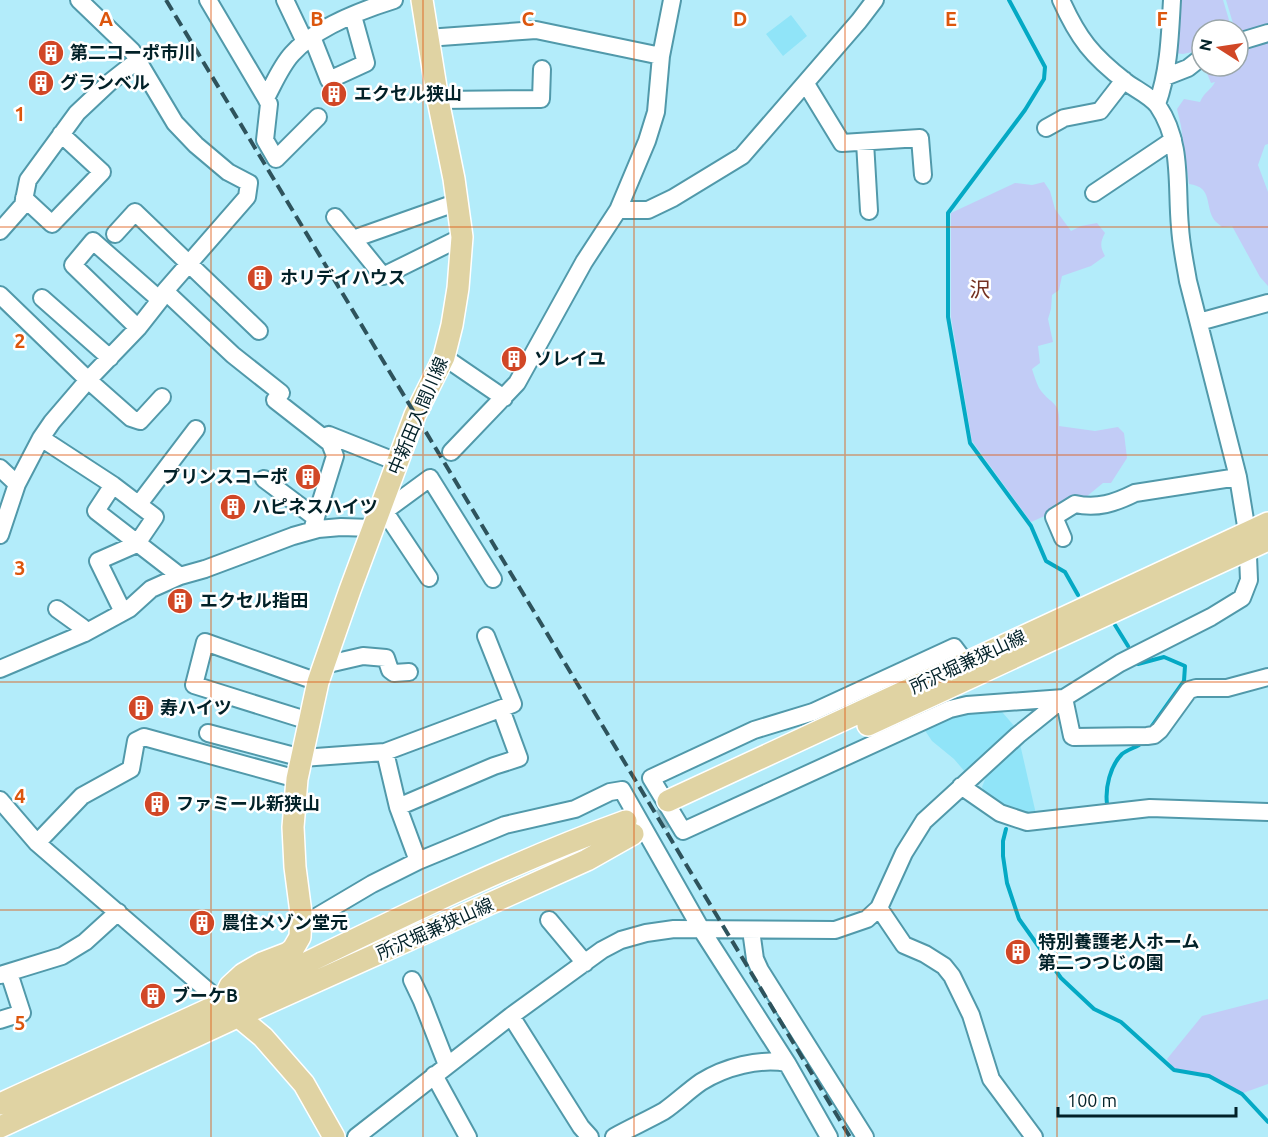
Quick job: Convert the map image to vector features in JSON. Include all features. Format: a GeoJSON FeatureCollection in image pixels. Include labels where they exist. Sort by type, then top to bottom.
{"type":"FeatureCollection","features":[{"type":"Feature","properties":{"kind":"main road","name":"中新田入間川線"},"geometry":{"type":"LineString","coordinates":[[301,928],[293,826],[300,768],[309,721],[321,674],[372,528],[383,509],[415,415],[444,357],[456,297],[462,237],[458,202],[422,0]]}},
{"type":"Feature","properties":{"kind":"main road","name":"所沢堀兼狭山線"},"geometry":{"type":"LineString","coordinates":[[673,806],[1248,541],[1268,523]]}},
{"type":"Feature","properties":{"kind":"main road","name":"所沢堀兼狭山線"},"geometry":{"type":"LineString","coordinates":[[1248,541],[1268,540]]}},
{"type":"Feature","properties":{"kind":"main road","name":"所沢堀兼狭山線"},"geometry":{"type":"LineString","coordinates":[[396,933],[578,847],[630,827]]}},
{"type":"Feature","properties":{"kind":"main road","name":"所沢堀兼狭山線"},"geometry":{"type":"LineString","coordinates":[[0,1104],[574,840],[630,827]]}},
{"type":"Feature","properties":{"kind":"main road","name":"所沢堀兼狭山線"},"geometry":{"type":"LineString","coordinates":[[0,1127],[239,1016],[577,865],[630,827]]}},
{"type":"Feature","properties":{"kind":"main road"},"geometry":{"type":"LineString","coordinates":[[301,928],[310,949],[322,955]]}},
{"type":"Feature","properties":{"kind":"main road"},"geometry":{"type":"LineString","coordinates":[[301,928],[300,938],[293,950],[243,974],[230,986],[222,1003],[263,1037],[304,1084],[334,1137]]}},
{"type":"Feature","properties":{"kind":"street"},"geometry":{"type":"LineString","coordinates":[[0,535],[17,484],[52,422],[138,328],[162,296],[247,197],[249,183],[228,172],[196,145],[175,123],[132,51],[79,0]]}},
{"type":"Feature","properties":{"kind":"street"},"geometry":{"type":"LineString","coordinates":[[208,0],[266,98],[268,104],[265,140],[276,159],[318,117]]}},
{"type":"Feature","properties":{"kind":"street"},"geometry":{"type":"LineString","coordinates":[[285,0],[330,80],[366,63],[353,16]]}},
{"type":"Feature","properties":{"kind":"street"},"geometry":{"type":"LineString","coordinates":[[266,98],[291,55],[308,40],[353,16],[394,0]]}},
{"type":"Feature","properties":{"kind":"street"},"geometry":{"type":"LineString","coordinates":[[451,452],[517,383],[584,262],[618,210],[647,141],[656,112],[661,56],[672,0]]}},
{"type":"Feature","properties":{"kind":"street"},"geometry":{"type":"LineString","coordinates":[[618,210],[648,210],[682,193],[742,156],[860,21],[875,0]]}},
{"type":"Feature","properties":{"kind":"street"},"geometry":{"type":"LineString","coordinates":[[356,1137],[511,1016],[621,940],[646,933],[701,929],[835,930],[867,919],[879,908],[904,853],[924,821],[961,786],[1064,698],[1120,663],[1211,617],[1242,598],[1250,580],[1248,541],[1238,477],[1183,254],[1177,152],[1157,104],[1124,80],[1086,45],[1074,29],[1061,0]]}},
{"type":"Feature","properties":{"kind":"street"},"geometry":{"type":"LineString","coordinates":[[1157,104],[1165,77],[1172,0]]}},
{"type":"Feature","properties":{"kind":"street"},"geometry":{"type":"LineString","coordinates":[[427,38],[536,30],[661,56]]}},
{"type":"Feature","properties":{"kind":"street"},"geometry":{"type":"LineString","coordinates":[[1250,38],[1268,33]]}},
{"type":"Feature","properties":{"kind":"street"},"geometry":{"type":"LineString","coordinates":[[0,231],[23,205],[28,180],[77,113],[138,60]]}},
{"type":"Feature","properties":{"kind":"street"},"geometry":{"type":"LineString","coordinates":[[1165,77],[1190,66]]}},
{"type":"Feature","properties":{"kind":"street"},"geometry":{"type":"LineString","coordinates":[[438,100],[541,99],[542,69]]}},
{"type":"Feature","properties":{"kind":"street"},"geometry":{"type":"LineString","coordinates":[[1046,128],[1064,118],[1100,111],[1124,80]]}},
{"type":"Feature","properties":{"kind":"street"},"geometry":{"type":"LineString","coordinates":[[806,84],[842,143],[920,138],[923,175]]}},
{"type":"Feature","properties":{"kind":"street"},"geometry":{"type":"LineString","coordinates":[[24,198],[52,224],[102,172],[61,134]]}},
{"type":"Feature","properties":{"kind":"street"},"geometry":{"type":"LineString","coordinates":[[1094,193],[1173,140]]}},
{"type":"Feature","properties":{"kind":"street"},"geometry":{"type":"LineString","coordinates":[[865,142],[869,210]]}},
{"type":"Feature","properties":{"kind":"street"},"geometry":{"type":"LineString","coordinates":[[353,239],[458,202]]}},
{"type":"Feature","properties":{"kind":"street"},"geometry":{"type":"LineString","coordinates":[[115,234],[135,212],[259,331]]}},
{"type":"Feature","properties":{"kind":"street"},"geometry":{"type":"LineString","coordinates":[[335,217],[383,276],[462,237]]}},
{"type":"Feature","properties":{"kind":"street"},"geometry":{"type":"LineString","coordinates":[[138,328],[73,265],[93,242],[281,393],[275,400],[330,443],[335,456],[314,524]]}},
{"type":"Feature","properties":{"kind":"street"},"geometry":{"type":"LineString","coordinates":[[0,295],[130,418],[140,421],[162,397]]}},
{"type":"Feature","properties":{"kind":"street"},"geometry":{"type":"LineString","coordinates":[[42,298],[110,358]]}},
{"type":"Feature","properties":{"kind":"street"},"geometry":{"type":"LineString","coordinates":[[1199,322],[1268,303]]}},
{"type":"Feature","properties":{"kind":"street"},"geometry":{"type":"LineString","coordinates":[[444,357],[504,398]]}},
{"type":"Feature","properties":{"kind":"street"},"geometry":{"type":"LineString","coordinates":[[139,504],[196,429]]}},
{"type":"Feature","properties":{"kind":"street"},"geometry":{"type":"LineString","coordinates":[[325,439],[329,435],[398,462]]}},
{"type":"Feature","properties":{"kind":"street"},"geometry":{"type":"LineString","coordinates":[[41,438],[155,517],[138,542],[98,561],[123,612]]}},
{"type":"Feature","properties":{"kind":"street"},"geometry":{"type":"LineString","coordinates":[[0,468],[17,484]]}},
{"type":"Feature","properties":{"kind":"street"},"geometry":{"type":"LineString","coordinates":[[1063,538],[1054,517],[1075,504],[1088,507],[1101,506],[1135,493],[1238,477]]}},
{"type":"Feature","properties":{"kind":"street"},"geometry":{"type":"LineString","coordinates":[[429,578],[383,509],[430,478],[493,579]]}},
{"type":"Feature","properties":{"kind":"street"},"geometry":{"type":"LineString","coordinates":[[264,479],[314,524]]}},
{"type":"Feature","properties":{"kind":"street"},"geometry":{"type":"LineString","coordinates":[[113,486],[96,511],[180,576]]}},
{"type":"Feature","properties":{"kind":"street"},"geometry":{"type":"LineString","coordinates":[[0,669],[85,633],[123,612],[151,589],[314,524],[372,528]]}},
{"type":"Feature","properties":{"kind":"street"},"geometry":{"type":"LineString","coordinates":[[57,609],[82,627],[85,633]]}},
{"type":"Feature","properties":{"kind":"street"},"geometry":{"type":"LineString","coordinates":[[37,843],[82,796],[131,769],[136,741],[144,737],[300,768],[385,752],[513,704],[486,636]]}},
{"type":"Feature","properties":{"kind":"street"},"geometry":{"type":"LineString","coordinates":[[309,721],[194,685],[205,642],[321,674],[363,656],[386,658],[390,670],[394,673],[409,672]]}},
{"type":"Feature","properties":{"kind":"street"},"geometry":{"type":"LineString","coordinates":[[967,705],[971,693],[967,671],[954,647],[813,712],[754,730],[651,777],[683,831],[951,709],[967,705],[1064,698]]}},
{"type":"Feature","properties":{"kind":"street"},"geometry":{"type":"LineString","coordinates":[[1064,698],[1074,737],[1147,736],[1154,735],[1160,730],[1189,690],[1227,688],[1268,677]]}},
{"type":"Feature","properties":{"kind":"street"},"geometry":{"type":"LineString","coordinates":[[398,807],[494,766],[519,758],[501,709]]}},
{"type":"Feature","properties":{"kind":"street"},"geometry":{"type":"LineString","coordinates":[[208,733],[300,768]]}},
{"type":"Feature","properties":{"kind":"street"},"geometry":{"type":"LineString","coordinates":[[385,752],[398,807],[418,861]]}},
{"type":"Feature","properties":{"kind":"street"},"geometry":{"type":"LineString","coordinates":[[961,786],[1000,813],[1027,822],[1150,808],[1268,812]]}},
{"type":"Feature","properties":{"kind":"street"},"geometry":{"type":"LineString","coordinates":[[301,928],[372,884],[418,861],[505,825],[575,809],[610,792],[622,790],[701,929],[787,1063],[829,1137]]}},
{"type":"Feature","properties":{"kind":"street"},"geometry":{"type":"LineString","coordinates":[[0,800],[37,843],[222,1003]]}},
{"type":"Feature","properties":{"kind":"street"},"geometry":{"type":"LineString","coordinates":[[879,908],[904,945],[926,954],[944,966],[952,976],[971,1016],[991,1079],[1034,1137]]}},
{"type":"Feature","properties":{"kind":"street"},"geometry":{"type":"LineString","coordinates":[[0,1020],[22,1013],[4,974],[62,956],[85,942],[118,912]]}},
{"type":"Feature","properties":{"kind":"street"},"geometry":{"type":"LineString","coordinates":[[549,920],[585,963]]}},
{"type":"Feature","properties":{"kind":"street"},"geometry":{"type":"LineString","coordinates":[[751,930],[754,959],[760,970],[865,1137]]}},
{"type":"Feature","properties":{"kind":"street"},"geometry":{"type":"LineString","coordinates":[[412,980],[422,1001],[441,1070],[468,1137]]}},
{"type":"Feature","properties":{"kind":"street"},"geometry":{"type":"LineString","coordinates":[[511,1016],[581,1127],[590,1137]]}},
{"type":"Feature","properties":{"kind":"street"},"geometry":{"type":"LineString","coordinates":[[614,1137],[664,1110],[701,1082],[717,1074],[756,1062],[787,1063]]}},
{"type":"Feature","properties":{"kind":"shaded area"},"geometry":{"type":"Polygon","coordinates":[[[1179,0],[1223,0],[1228,18],[1190,18],[1190,53],[1175,53],[1179,0]]]}},
{"type":"Feature","properties":{"kind":"shaded area"},"geometry":{"type":"Polygon","coordinates":[[[1226,0],[1268,0],[1268,29],[1250,35],[1250,18],[1231,18],[1226,0]]]}},
{"type":"Feature","properties":{"kind":"shaded area"},"geometry":{"type":"Polygon","coordinates":[[[791,15],[807,36],[783,56],[766,34],[791,15]]]}},
{"type":"Feature","properties":{"kind":"shaded area"},"geometry":{"type":"Polygon","coordinates":[[[1268,38],[1268,144],[1265,145],[1258,165],[1268,192],[1268,286],[1260,277],[1232,226],[1222,227],[1215,221],[1205,193],[1197,186],[1189,184],[1177,109],[1184,99],[1200,102],[1215,82],[1211,83],[1209,78],[1250,78],[1250,43],[1268,38]]]}},
{"type":"Feature","properties":{"kind":"shaded area"},"geometry":{"type":"Polygon","coordinates":[[[1044,182],[1050,191],[1055,209],[1071,231],[1081,226],[1097,223],[1105,233],[1101,245],[1105,256],[1091,266],[1062,276],[1059,290],[1052,295],[1048,319],[1053,342],[1038,346],[1040,363],[1032,369],[1039,388],[1058,411],[1059,426],[1095,431],[1118,427],[1124,433],[1127,458],[1111,483],[1103,483],[1086,497],[1056,506],[1047,515],[1031,522],[972,441],[951,317],[951,213],[1015,183],[1032,185],[1044,182]]]}},
{"type":"Feature","properties":{"kind":"shaded area"},"geometry":{"type":"Polygon","coordinates":[[[997,706],[1015,727],[966,773],[954,759],[932,741],[922,726],[960,709],[997,706]]]}},
{"type":"Feature","properties":{"kind":"shaded area"},"geometry":{"type":"Polygon","coordinates":[[[1020,744],[1036,814],[1026,814],[1007,808],[985,793],[982,787],[986,777],[1020,744]]]}},
{"type":"Feature","properties":{"kind":"shaded area"},"geometry":{"type":"Polygon","coordinates":[[[1268,999],[1268,1084],[1243,1093],[1209,1075],[1174,1069],[1167,1059],[1202,1016],[1268,999]]]}},
{"type":"Feature","properties":{"kind":"waterway"},"geometry":{"type":"LineString","coordinates":[[1009,0],[1045,67],[1044,79],[1025,110],[948,213],[948,317],[970,443],[1031,526],[1046,561],[1065,572],[1078,595]]}},
{"type":"Feature","properties":{"kind":"waterway"},"geometry":{"type":"LineString","coordinates":[[1115,625],[1128,646]]}},
{"type":"Feature","properties":{"kind":"waterway"},"geometry":{"type":"LineString","coordinates":[[1138,664],[1164,657],[1185,666],[1184,681],[1152,726]]}},
{"type":"Feature","properties":{"kind":"waterway"},"geometry":{"type":"LineString","coordinates":[[1107,804],[1108,784],[1114,765],[1122,754],[1139,745]]}},
{"type":"Feature","properties":{"kind":"waterway"},"geometry":{"type":"LineString","coordinates":[[1006,829],[1003,856],[1007,883],[1019,919],[1061,978],[1094,1009],[1121,1022],[1174,1070],[1209,1076],[1242,1094],[1268,1122]]}},
{"type":"Feature","properties":{"kind":"tunnel"},"geometry":{"type":"LineString","coordinates":[[633,834],[678,811]]}},
{"type":"Feature","properties":{"kind":"railway"},"geometry":{"type":"LineString","coordinates":[[166,0],[850,1137]]}},
{"type":"Feature","properties":{"kind":"place","name":"第二コーポ市川"},"geometry":{"type":"Point","coordinates":[51,53]}},
{"type":"Feature","properties":{"kind":"place","name":"グランベル"},"geometry":{"type":"Point","coordinates":[41,83]}},
{"type":"Feature","properties":{"kind":"place","name":"エクセル狭山"},"geometry":{"type":"Point","coordinates":[334,94]}},
{"type":"Feature","properties":{"kind":"place","name":"ホリデイハウス"},"geometry":{"type":"Point","coordinates":[260,278]}},
{"type":"Feature","properties":{"kind":"place","name":"ソレイユ"},"geometry":{"type":"Point","coordinates":[514,359]}},
{"type":"Feature","properties":{"kind":"place","name":"プリンスコーポ"},"geometry":{"type":"Point","coordinates":[308,477]}},
{"type":"Feature","properties":{"kind":"place","name":"ハピネスハイツ"},"geometry":{"type":"Point","coordinates":[233,507]}},
{"type":"Feature","properties":{"kind":"place","name":"エクセル指田"},"geometry":{"type":"Point","coordinates":[180,601]}},
{"type":"Feature","properties":{"kind":"place","name":"寿ハイツ"},"geometry":{"type":"Point","coordinates":[141,708]}},
{"type":"Feature","properties":{"kind":"place","name":"ファミール新狭山"},"geometry":{"type":"Point","coordinates":[157,804]}},
{"type":"Feature","properties":{"kind":"place","name":"農住メゾン堂元"},"geometry":{"type":"Point","coordinates":[202,923]}},
{"type":"Feature","properties":{"kind":"place","name":"特別養護老人ホーム 第二つつじの園"},"geometry":{"type":"Point","coordinates":[1018,952]}},
{"type":"Feature","properties":{"kind":"place","name":"ブーケB"},"geometry":{"type":"Point","coordinates":[153,996]}},
{"type":"Feature","properties":{"kind":"district","name":"沢"},"geometry":{"type":"Point","coordinates":[980,290]}}]}
